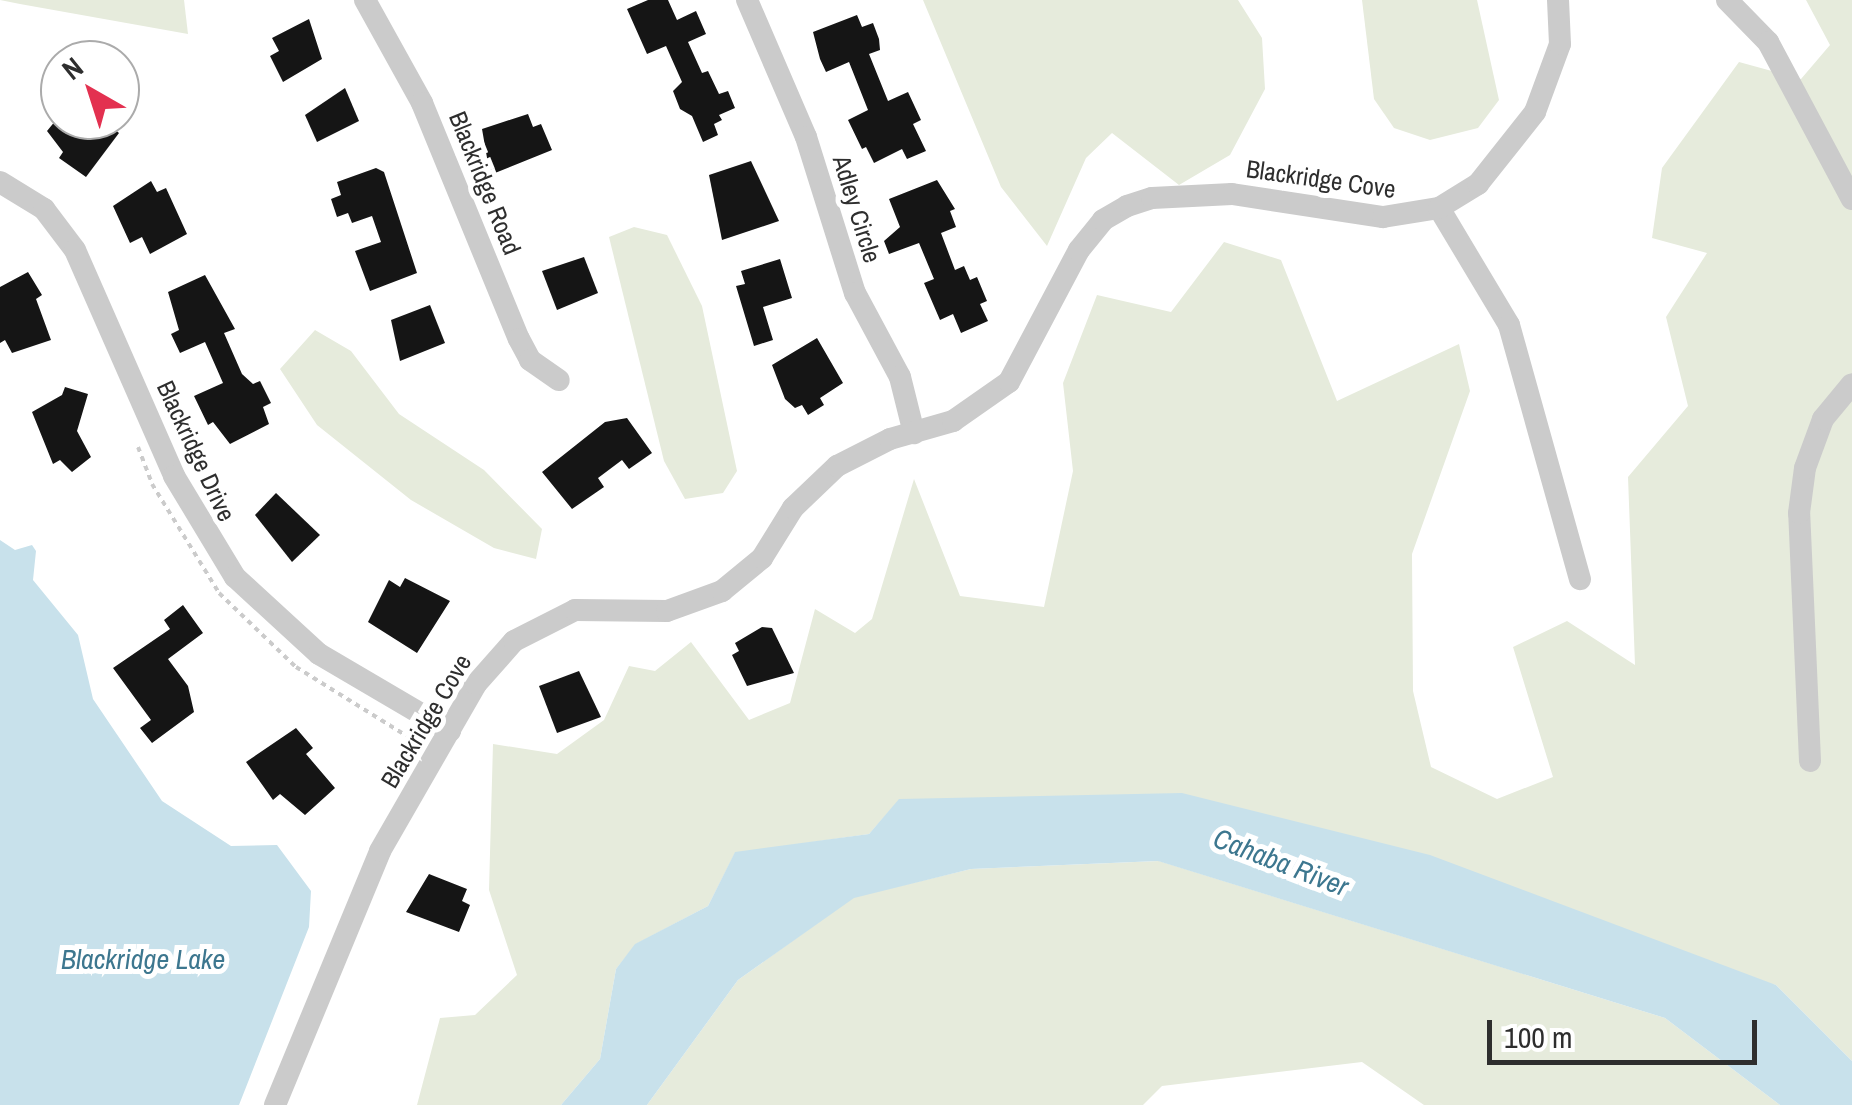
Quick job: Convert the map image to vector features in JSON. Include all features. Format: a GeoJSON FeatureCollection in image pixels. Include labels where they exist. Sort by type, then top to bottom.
{"type":"FeatureCollection","features":[{"type":"Feature","properties":{"kind":"street","name":"Blackridge Road"},"geometry":{"type":"LineString","coordinates":[[365,0],[422,103],[518,338],[530,360],[559,380]]}},
{"type":"Feature","properties":{"kind":"street","name":"Adley Circle"},"geometry":{"type":"LineString","coordinates":[[747,0],[806,137],[854,293],[900,377],[914,433]]}},
{"type":"Feature","properties":{"kind":"street","name":"Blackridge Cove"},"geometry":{"type":"LineString","coordinates":[[275,1105],[380,851],[476,684],[530,629],[575,610],[667,610],[722,591],[762,558],[792,508],[822,478],[867,449],[953,421],[1009,382],[1079,250],[1103,220],[1126,206],[1152,198],[1232,194],[1383,217],[1439,208],[1478,184],[1535,112],[1560,44],[1558,0]]}},
{"type":"Feature","properties":{"kind":"street"},"geometry":{"type":"LineString","coordinates":[[1727,0],[1768,42],[1852,199]]}},
{"type":"Feature","properties":{"kind":"street","name":"Blackridge Drive"},"geometry":{"type":"LineString","coordinates":[[0,182],[44,209],[75,250],[180,489],[235,577],[319,654],[450,731]]}},
{"type":"Feature","properties":{"kind":"street"},"geometry":{"type":"LineString","coordinates":[[1439,208],[1509,325],[1580,579]]}},
{"type":"Feature","properties":{"kind":"street"},"geometry":{"type":"LineString","coordinates":[[1810,761],[1799,513],[1805,468],[1824,419],[1852,384]]}},
{"type":"Feature","properties":{"kind":"path"},"geometry":{"type":"LineString","coordinates":[[132,432],[152,484],[219,593],[296,667],[407,736],[411,749],[385,799]]}},
{"type":"Feature","properties":{"kind":"shaded area"},"geometry":{"type":"Polygon","coordinates":[[[0,0],[184,0],[188,34],[20,4],[0,0]]]}},
{"type":"Feature","properties":{"kind":"shaded area"},"geometry":{"type":"Polygon","coordinates":[[[923,0],[1238,0],[1262,38],[1265,89],[1230,155],[1179,185],[1112,133],[1086,158],[1047,246],[1001,187],[923,0]]]}},
{"type":"Feature","properties":{"kind":"shaded area"},"geometry":{"type":"Polygon","coordinates":[[[1362,0],[1477,0],[1499,100],[1478,128],[1430,140],[1394,128],[1374,99],[1362,0]]]}},
{"type":"Feature","properties":{"kind":"shaded area"},"geometry":{"type":"Polygon","coordinates":[[[1806,0],[1852,0],[1852,1061],[1776,985],[996,800],[900,799],[869,834],[735,853],[708,906],[636,944],[616,969],[600,1059],[561,1105],[417,1105],[440,1018],[475,1015],[517,975],[489,890],[493,744],[557,754],[604,720],[629,666],[655,671],[691,642],[749,720],[790,703],[815,609],[855,633],[872,619],[914,479],[960,596],[1044,607],[1073,471],[1063,383],[1097,295],[1171,312],[1224,242],[1281,260],[1337,401],[1459,344],[1470,391],[1412,554],[1413,691],[1431,767],[1497,799],[1553,777],[1513,647],[1567,621],[1635,665],[1628,477],[1688,406],[1666,317],[1707,253],[1652,238],[1662,168],[1739,62],[1801,79],[1830,45],[1806,0]]]}},
{"type":"Feature","properties":{"kind":"shaded area"},"geometry":{"type":"Polygon","coordinates":[[[634,227],[667,235],[702,306],[737,471],[723,493],[685,499],[664,461],[609,237],[634,227]]]}},
{"type":"Feature","properties":{"kind":"shaded area"},"geometry":{"type":"Polygon","coordinates":[[[315,330],[351,351],[399,414],[484,470],[542,529],[536,559],[494,548],[411,500],[317,425],[280,369],[315,330]]]}},
{"type":"Feature","properties":{"kind":"shaded area"},"geometry":{"type":"Polygon","coordinates":[[[1159,861],[1665,1018],[1780,1105],[1424,1105],[1362,1062],[1162,1086],[1143,1105],[647,1105],[738,980],[854,897],[971,869],[1159,861]]]}},
{"type":"Feature","properties":{"kind":"water","name":"Blackridge Lake"},"geometry":{"type":"Polygon","coordinates":[[[0,540],[15,550],[32,545],[36,551],[33,580],[78,635],[93,699],[162,801],[231,846],[277,845],[311,891],[309,927],[239,1105],[0,1105],[0,540]]]}},
{"type":"Feature","properties":{"kind":"water","name":"Cahaba River"},"geometry":{"type":"Polygon","coordinates":[[[1182,793],[1430,855],[1776,985],[1852,1061],[1852,1105],[1780,1105],[1665,1018],[1158,861],[971,869],[854,898],[738,980],[647,1105],[561,1105],[600,1059],[616,969],[635,944],[708,906],[735,852],[869,834],[899,799],[1182,793]]]}},
{"type":"Feature","properties":{"kind":"building"},"geometry":{"type":"Polygon","coordinates":[[[648,0],[668,0],[677,20],[696,11],[706,34],[688,42],[702,73],[708,71],[719,94],[728,91],[735,108],[719,115],[722,120],[714,124],[718,135],[703,142],[692,116],[680,109],[673,91],[682,82],[666,46],[647,54],[627,9],[648,0]]]}},
{"type":"Feature","properties":{"kind":"building"},"geometry":{"type":"Polygon","coordinates":[[[857,15],[862,27],[873,23],[879,39],[880,50],[869,54],[888,101],[908,92],[921,120],[913,124],[926,151],[907,159],[902,149],[874,163],[866,147],[862,149],[848,120],[868,110],[849,62],[826,72],[813,32],[857,15]]]}},
{"type":"Feature","properties":{"kind":"building"},"geometry":{"type":"Polygon","coordinates":[[[309,19],[322,59],[283,82],[270,56],[279,51],[272,38],[309,19]]]}},
{"type":"Feature","properties":{"kind":"building"},"geometry":{"type":"Polygon","coordinates":[[[345,88],[359,121],[317,142],[305,115],[345,88]]]}},
{"type":"Feature","properties":{"kind":"building"},"geometry":{"type":"Polygon","coordinates":[[[528,114],[533,127],[541,124],[552,150],[490,175],[482,129],[528,114]]]}},
{"type":"Feature","properties":{"kind":"building"},"geometry":{"type":"Polygon","coordinates":[[[54,140],[114,140],[86,177],[59,158],[63,152],[54,140]]]}},
{"type":"Feature","properties":{"kind":"building"},"geometry":{"type":"Polygon","coordinates":[[[751,161],[779,221],[722,240],[709,175],[751,161]]]}},
{"type":"Feature","properties":{"kind":"building"},"geometry":{"type":"Polygon","coordinates":[[[376,168],[384,172],[417,273],[370,291],[355,251],[381,242],[372,216],[352,223],[348,213],[337,217],[331,199],[341,195],[337,182],[376,168]]]}},
{"type":"Feature","properties":{"kind":"building"},"geometry":{"type":"Polygon","coordinates":[[[937,180],[955,209],[950,211],[956,227],[941,233],[955,270],[964,266],[970,280],[977,277],[987,301],[980,304],[988,321],[961,333],[953,314],[940,320],[924,283],[934,279],[919,243],[889,254],[884,241],[900,227],[889,199],[937,180]]]}},
{"type":"Feature","properties":{"kind":"building"},"geometry":{"type":"Polygon","coordinates":[[[151,181],[157,192],[166,188],[187,234],[150,254],[142,237],[130,243],[113,206],[151,181]]]}},
{"type":"Feature","properties":{"kind":"building"},"geometry":{"type":"Polygon","coordinates":[[[584,257],[598,293],[557,310],[542,271],[584,257]]]}},
{"type":"Feature","properties":{"kind":"building"},"geometry":{"type":"Polygon","coordinates":[[[780,259],[792,298],[763,307],[773,340],[754,346],[736,286],[745,284],[741,271],[780,259]]]}},
{"type":"Feature","properties":{"kind":"building"},"geometry":{"type":"Polygon","coordinates":[[[28,272],[42,295],[36,299],[51,340],[12,353],[5,340],[0,343],[0,287],[28,272]]]}},
{"type":"Feature","properties":{"kind":"building"},"geometry":{"type":"Polygon","coordinates":[[[205,275],[235,329],[224,333],[242,374],[253,384],[260,381],[271,403],[263,407],[269,424],[230,444],[213,422],[208,425],[194,396],[223,383],[205,342],[180,353],[171,334],[179,330],[168,292],[205,275]]]}},
{"type":"Feature","properties":{"kind":"building"},"geometry":{"type":"Polygon","coordinates":[[[430,305],[445,343],[400,361],[391,320],[430,305]]]}},
{"type":"Feature","properties":{"kind":"building"},"geometry":{"type":"Polygon","coordinates":[[[817,338],[843,383],[820,398],[824,405],[808,415],[802,405],[795,408],[785,399],[772,365],[817,338]]]}},
{"type":"Feature","properties":{"kind":"building"},"geometry":{"type":"Polygon","coordinates":[[[65,387],[88,394],[77,431],[91,457],[72,472],[60,460],[53,464],[32,412],[62,395],[65,387]]]}},
{"type":"Feature","properties":{"kind":"building"},"geometry":{"type":"Polygon","coordinates":[[[627,418],[652,453],[629,469],[622,460],[598,478],[604,487],[572,509],[542,472],[605,422],[627,418]]]}},
{"type":"Feature","properties":{"kind":"building"},"geometry":{"type":"Polygon","coordinates":[[[276,493],[320,535],[292,562],[255,515],[276,493]]]}},
{"type":"Feature","properties":{"kind":"building"},"geometry":{"type":"Polygon","coordinates":[[[405,578],[450,601],[417,653],[368,622],[389,580],[400,587],[405,578]]]}},
{"type":"Feature","properties":{"kind":"building"},"geometry":{"type":"Polygon","coordinates":[[[183,605],[203,633],[168,659],[188,686],[194,712],[152,743],[140,728],[151,720],[113,668],[170,629],[164,620],[183,605]]]}},
{"type":"Feature","properties":{"kind":"building"},"geometry":{"type":"Polygon","coordinates":[[[762,627],[772,628],[794,673],[747,686],[732,655],[739,651],[735,643],[762,627]]]}},
{"type":"Feature","properties":{"kind":"building"},"geometry":{"type":"Polygon","coordinates":[[[579,671],[601,717],[557,733],[539,686],[579,671]]]}},
{"type":"Feature","properties":{"kind":"building"},"geometry":{"type":"Polygon","coordinates":[[[296,728],[313,748],[306,754],[335,788],[305,815],[280,794],[273,800],[246,762],[296,728]]]}},
{"type":"Feature","properties":{"kind":"building"},"geometry":{"type":"Polygon","coordinates":[[[429,874],[467,889],[462,901],[470,905],[459,932],[406,912],[429,874]]]}}]}
